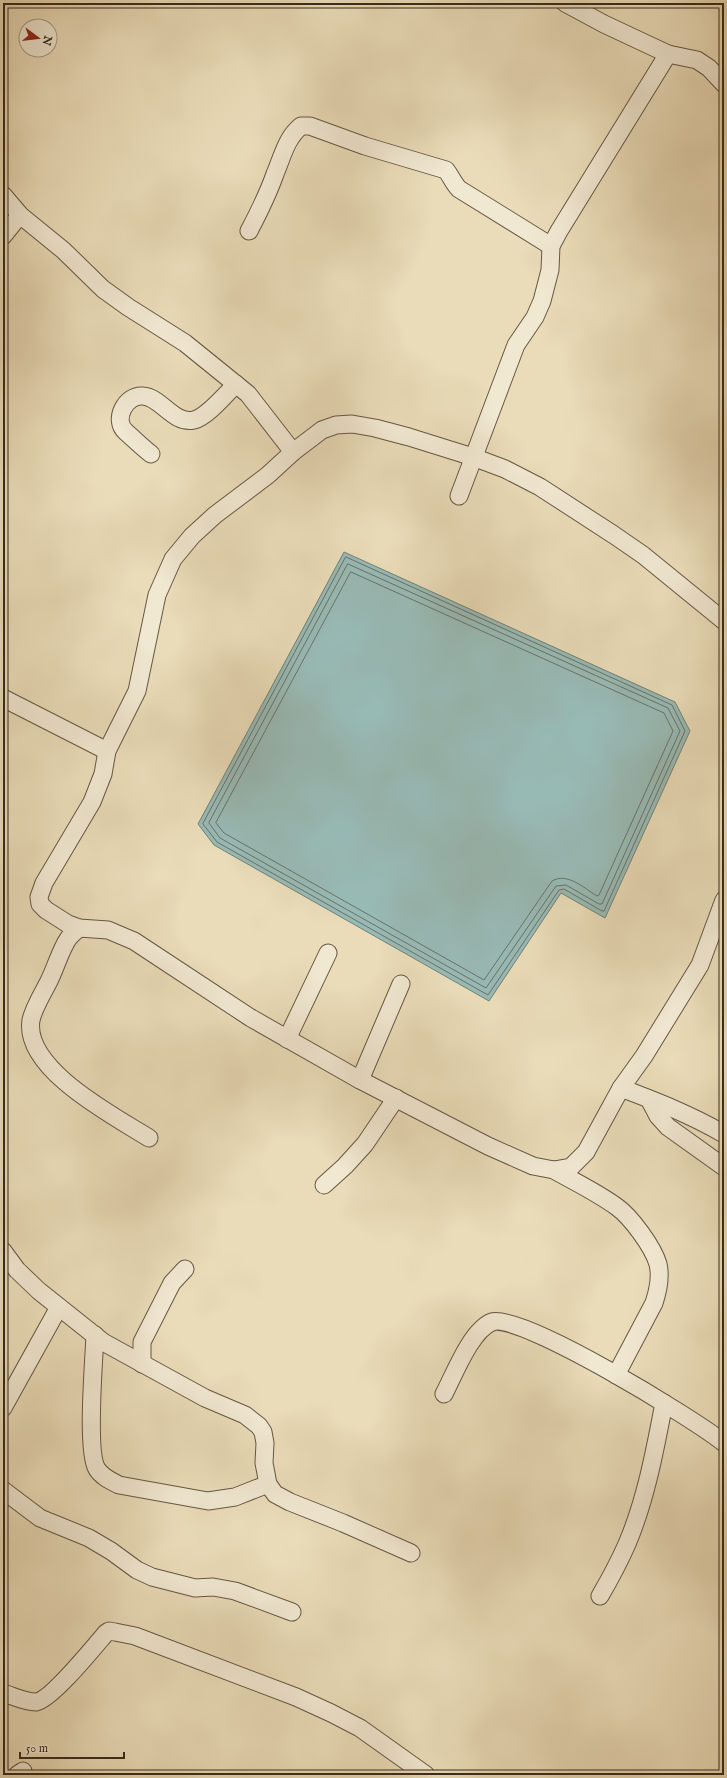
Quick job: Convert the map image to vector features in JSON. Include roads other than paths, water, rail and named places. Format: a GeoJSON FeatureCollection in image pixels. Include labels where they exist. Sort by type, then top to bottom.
{"type":"FeatureCollection","features":[{"type":"Feature","properties":{"kind":"street"},"geometry":{"type":"LineString","coordinates":[[565,3],[604,24],[668,54],[697,60],[709,68],[724,84]]}},
{"type":"Feature","properties":{"kind":"street"},"geometry":{"type":"LineString","coordinates":[[459,496],[516,345],[535,317],[542,301],[550,270],[551,246],[668,54]]}},
{"type":"Feature","properties":{"kind":"street"},"geometry":{"type":"LineString","coordinates":[[249,231],[288,141],[300,126],[310,126],[365,146],[446,170],[459,190],[551,246]]}},
{"type":"Feature","properties":{"kind":"street"},"geometry":{"type":"LineString","coordinates":[[3,195],[20,216],[63,250],[103,289],[128,307],[185,343],[248,394],[260,407],[293,452]]}},
{"type":"Feature","properties":{"kind":"street"},"geometry":{"type":"LineString","coordinates":[[3,236],[20,216]]}},
{"type":"Feature","properties":{"kind":"street"},"geometry":{"type":"LineString","coordinates":[[151,454],[121,428],[119,421],[122,410],[127,402],[133,397],[149,397],[174,415],[193,420],[201,418],[236,384]]}},
{"type":"Feature","properties":{"kind":"street"},"geometry":{"type":"LineString","coordinates":[[616,1375],[658,1293],[658,1264],[651,1248],[629,1218],[618,1207],[554,1170],[533,1166],[488,1146],[360,1080],[251,1018],[134,941],[108,930],[79,928],[68,924],[46,910],[40,904],[39,896],[44,883],[92,802],[102,774],[107,751],[137,691],[157,595],[173,559],[192,536],[209,520],[268,475],[293,452],[322,430],[336,425],[352,424],[388,431],[473,457],[506,469],[540,487],[587,516],[643,555],[724,621]]}},
{"type":"Feature","properties":{"kind":"street"},"geometry":{"type":"LineString","coordinates":[[3,698],[107,751]]}},
{"type":"Feature","properties":{"kind":"street"},"geometry":{"type":"LineString","coordinates":[[554,1170],[571,1167],[586,1152],[621,1088],[644,1056],[700,965],[723,908]]}},
{"type":"Feature","properties":{"kind":"street"},"geometry":{"type":"LineString","coordinates":[[79,928],[68,940],[34,1013],[31,1026],[33,1039],[47,1065],[63,1082],[149,1138]]}},
{"type":"Feature","properties":{"kind":"street"},"geometry":{"type":"LineString","coordinates":[[286,1039],[328,953]]}},
{"type":"Feature","properties":{"kind":"street"},"geometry":{"type":"LineString","coordinates":[[360,1080],[401,984]]}},
{"type":"Feature","properties":{"kind":"street"},"geometry":{"type":"LineString","coordinates":[[621,1088],[695,1117],[724,1134]]}},
{"type":"Feature","properties":{"kind":"street"},"geometry":{"type":"LineString","coordinates":[[324,1185],[345,1166],[365,1144],[396,1098]]}},
{"type":"Feature","properties":{"kind":"street"},"geometry":{"type":"LineString","coordinates":[[649,1099],[658,1116],[668,1127],[724,1167]]}},
{"type":"Feature","properties":{"kind":"street"},"geometry":{"type":"LineString","coordinates":[[3,1251],[17,1270],[39,1291],[103,1342],[205,1398],[245,1415],[259,1426],[263,1432],[264,1438],[264,1463],[268,1484],[275,1494],[290,1502],[343,1523],[411,1553]]}},
{"type":"Feature","properties":{"kind":"street"},"geometry":{"type":"LineString","coordinates":[[142,1364],[142,1342],[172,1283],[185,1269]]}},
{"type":"Feature","properties":{"kind":"street"},"geometry":{"type":"LineString","coordinates":[[3,1408],[59,1307]]}},
{"type":"Feature","properties":{"kind":"street"},"geometry":{"type":"LineString","coordinates":[[444,1394],[474,1337],[484,1327],[493,1322],[504,1322],[565,1347],[616,1375],[689,1418],[724,1443]]}},
{"type":"Feature","properties":{"kind":"street"},"geometry":{"type":"LineString","coordinates":[[95,1335],[91,1441],[93,1460],[97,1470],[107,1479],[119,1485],[208,1501],[235,1497],[268,1484]]}},
{"type":"Feature","properties":{"kind":"street"},"geometry":{"type":"LineString","coordinates":[[600,1596],[627,1544],[643,1497],[652,1466],[664,1403]]}},
{"type":"Feature","properties":{"kind":"street"},"geometry":{"type":"LineString","coordinates":[[3,1490],[40,1518],[89,1538],[111,1551],[137,1570],[152,1577],[195,1588],[213,1587],[235,1591],[292,1612]]}},
{"type":"Feature","properties":{"kind":"street"},"geometry":{"type":"LineString","coordinates":[[3,1693],[37,1702],[47,1697],[106,1633],[109,1631],[115,1632],[135,1636],[239,1675],[331,1712],[360,1728],[426,1775]]}},
{"type":"Feature","properties":{"kind":"water"},"geometry":{"type":"Polygon","coordinates":[[[344,552],[675,702],[690,731],[605,918],[561,893],[489,1001],[214,845],[198,824],[344,552]]]}}]}
